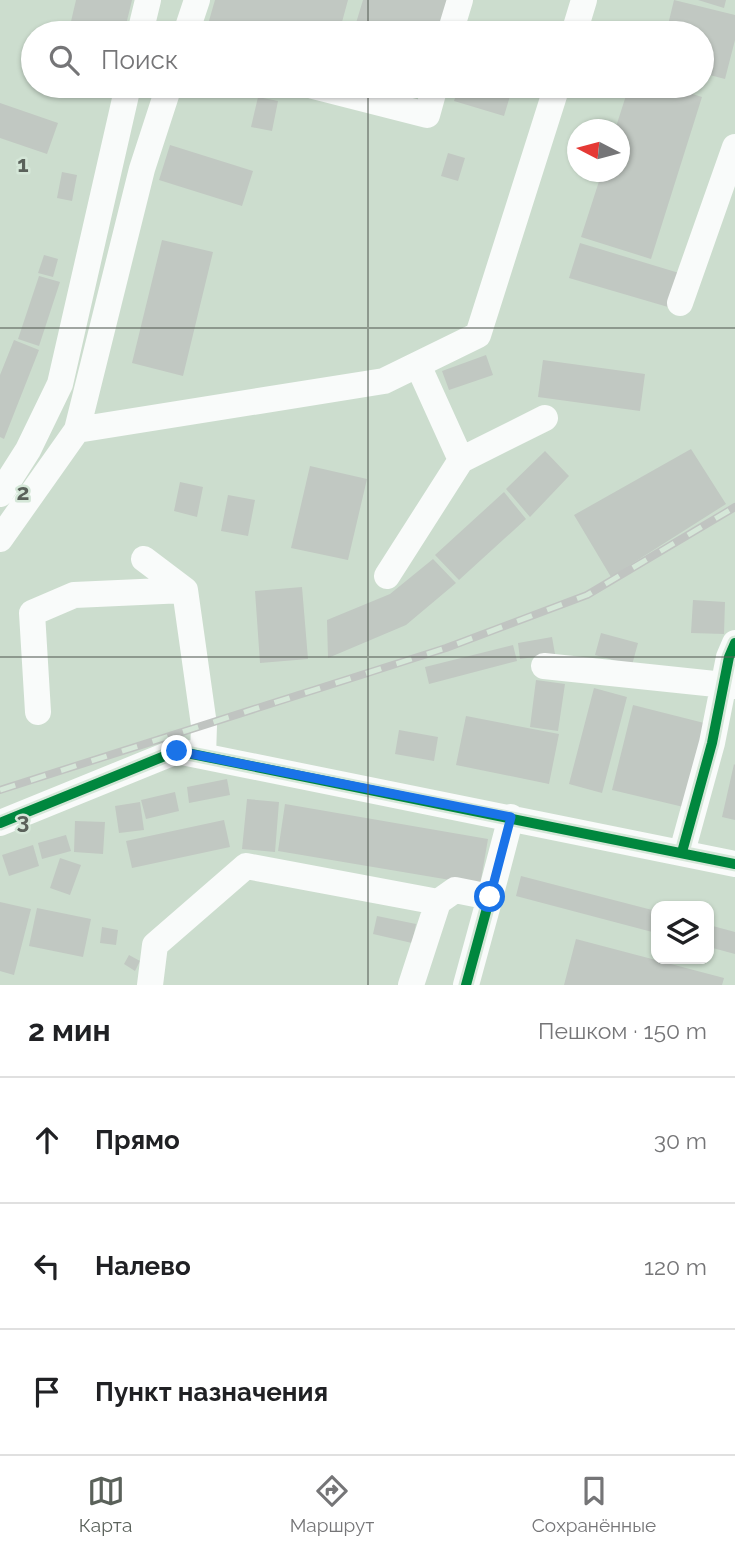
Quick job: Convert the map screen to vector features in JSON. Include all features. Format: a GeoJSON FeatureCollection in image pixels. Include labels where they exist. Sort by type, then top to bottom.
{"type":"FeatureCollection","features":[{"type":"Feature","properties":{"kind":"street"},"geometry":{"type":"LineString","coordinates":[[143,21],[148,0]]}},
{"type":"Feature","properties":{"kind":"street"},"geometry":{"type":"LineString","coordinates":[[190,21],[197,0]]}},
{"type":"Feature","properties":{"kind":"street"},"geometry":{"type":"LineString","coordinates":[[454,21],[460,0]]}},
{"type":"Feature","properties":{"kind":"street"},"geometry":{"type":"LineString","coordinates":[[578,21],[584,0]]}},
{"type":"Feature","properties":{"kind":"street"},"geometry":{"type":"LineString","coordinates":[[0,494],[28,450],[60,384],[125,98]]}},
{"type":"Feature","properties":{"kind":"street"},"geometry":{"type":"LineString","coordinates":[[0,539],[77,430],[142,169],[165,98]]}},
{"type":"Feature","properties":{"kind":"street"},"geometry":{"type":"LineString","coordinates":[[360,98],[427,115],[432,98]]}},
{"type":"Feature","properties":{"kind":"street"},"geometry":{"type":"LineString","coordinates":[[77,430],[384,381],[478,335],[553,98]]}},
{"type":"Feature","properties":{"kind":"street"},"geometry":{"type":"LineString","coordinates":[[680,303],[735,147]]}},
{"type":"Feature","properties":{"kind":"street"},"geometry":{"type":"LineString","coordinates":[[418,365],[461,460]]}},
{"type":"Feature","properties":{"kind":"street"},"geometry":{"type":"LineString","coordinates":[[387,576],[461,460],[545,418]]}},
{"type":"Feature","properties":{"kind":"street"},"geometry":{"type":"LineString","coordinates":[[144,559],[185,590],[204,725],[203,756]]}},
{"type":"Feature","properties":{"kind":"street"},"geometry":{"type":"LineString","coordinates":[[38,712],[32,613],[74,596],[185,590]]}},
{"type":"Feature","properties":{"kind":"street"},"geometry":{"type":"LineString","coordinates":[[682,852],[724,745],[735,643]]}},
{"type":"Feature","properties":{"kind":"street"},"geometry":{"type":"LineString","coordinates":[[544,666],[729,685]]}},
{"type":"Feature","properties":{"kind":"street"},"geometry":{"type":"LineString","coordinates":[[0,823],[177,751],[735,864]]}},
{"type":"Feature","properties":{"kind":"street"},"geometry":{"type":"LineString","coordinates":[[466,985],[511,817]]}},
{"type":"Feature","properties":{"kind":"street"},"geometry":{"type":"LineString","coordinates":[[150,985],[155,945],[246,866],[438,902]]}},
{"type":"Feature","properties":{"kind":"street"},"geometry":{"type":"LineString","coordinates":[[411,985],[438,902],[455,890],[490,897]]}},
{"type":"Feature","properties":{"kind":"shaded area"},"geometry":{"type":"Polygon","coordinates":[[[0,0],[735,0],[735,985],[0,985],[0,0]]]}},
{"type":"Feature","properties":{"kind":"building"},"geometry":{"type":"Polygon","coordinates":[[[76,0],[132,0],[127,21],[71,21],[76,0]]]}},
{"type":"Feature","properties":{"kind":"building"},"geometry":{"type":"Polygon","coordinates":[[[215,0],[348,0],[342,21],[209,21],[215,0]]]}},
{"type":"Feature","properties":{"kind":"building"},"geometry":{"type":"Polygon","coordinates":[[[363,0],[449,0],[443,21],[357,21],[363,0]]]}},
{"type":"Feature","properties":{"kind":"building"},"geometry":{"type":"Polygon","coordinates":[[[674,0],[735,15],[735,40],[725,79],[714,76],[714,21],[669,21],[674,0]]]}},
{"type":"Feature","properties":{"kind":"building"},"geometry":{"type":"Polygon","coordinates":[[[698,0],[726,0],[724,8],[698,0]]]}},
{"type":"Feature","properties":{"kind":"building"},"geometry":{"type":"Polygon","coordinates":[[[258,98],[278,101],[272,131],[251,127],[258,98]]]}},
{"type":"Feature","properties":{"kind":"building"},"geometry":{"type":"Polygon","coordinates":[[[455,98],[509,98],[504,116],[454,101],[455,98]]]}},
{"type":"Feature","properties":{"kind":"building"},"geometry":{"type":"Polygon","coordinates":[[[625,98],[702,98],[651,259],[581,237],[599,182],[630,182],[630,119],[618,119],[625,98]]]}},
{"type":"Feature","properties":{"kind":"building"},"geometry":{"type":"Polygon","coordinates":[[[0,103],[58,123],[47,154],[0,138],[0,103]]]}},
{"type":"Feature","properties":{"kind":"building"},"geometry":{"type":"Polygon","coordinates":[[[170,145],[253,171],[242,206],[159,180],[170,145]]]}},
{"type":"Feature","properties":{"kind":"building"},"geometry":{"type":"Polygon","coordinates":[[[448,153],[465,158],[458,181],[441,176],[448,153]]]}},
{"type":"Feature","properties":{"kind":"building"},"geometry":{"type":"Polygon","coordinates":[[[62,172],[77,175],[72,201],[57,198],[62,172]]]}},
{"type":"Feature","properties":{"kind":"building"},"geometry":{"type":"Polygon","coordinates":[[[162,240],[213,252],[183,376],[132,363],[162,240]]]}},
{"type":"Feature","properties":{"kind":"building"},"geometry":{"type":"Polygon","coordinates":[[[580,243],[679,273],[668,307],[569,278],[580,243]]]}},
{"type":"Feature","properties":{"kind":"building"},"geometry":{"type":"Polygon","coordinates":[[[44,255],[58,259],[53,277],[38,273],[44,255]]]}},
{"type":"Feature","properties":{"kind":"building"},"geometry":{"type":"Polygon","coordinates":[[[39,276],[60,282],[39,346],[18,339],[39,276]]]}},
{"type":"Feature","properties":{"kind":"building"},"geometry":{"type":"Polygon","coordinates":[[[14,340],[39,350],[4,439],[0,437],[0,375],[14,340]]]}},
{"type":"Feature","properties":{"kind":"building"},"geometry":{"type":"Polygon","coordinates":[[[486,355],[493,375],[449,390],[442,371],[486,355]]]}},
{"type":"Feature","properties":{"kind":"building"},"geometry":{"type":"Polygon","coordinates":[[[543,360],[645,374],[640,411],[538,397],[543,360]]]}},
{"type":"Feature","properties":{"kind":"building"},"geometry":{"type":"Polygon","coordinates":[[[691,449],[726,504],[611,577],[574,515],[691,449]]]}},
{"type":"Feature","properties":{"kind":"building"},"geometry":{"type":"Polygon","coordinates":[[[545,451],[569,476],[530,517],[506,489],[545,451]]]}},
{"type":"Feature","properties":{"kind":"building"},"geometry":{"type":"Polygon","coordinates":[[[310,466],[367,479],[348,560],[291,548],[310,466]]]}},
{"type":"Feature","properties":{"kind":"building"},"geometry":{"type":"Polygon","coordinates":[[[180,482],[203,487],[197,517],[174,511],[180,482]]]}},
{"type":"Feature","properties":{"kind":"building"},"geometry":{"type":"Polygon","coordinates":[[[504,492],[526,519],[459,580],[435,555],[504,492]]]}},
{"type":"Feature","properties":{"kind":"building"},"geometry":{"type":"Polygon","coordinates":[[[228,495],[255,500],[248,536],[221,531],[228,495]]]}},
{"type":"Feature","properties":{"kind":"building"},"geometry":{"type":"Polygon","coordinates":[[[433,559],[456,583],[406,625],[328,658],[327,620],[390,594],[433,559]]]}},
{"type":"Feature","properties":{"kind":"building"},"geometry":{"type":"Polygon","coordinates":[[[302,587],[308,659],[260,663],[255,591],[302,587]]]}},
{"type":"Feature","properties":{"kind":"building"},"geometry":{"type":"Polygon","coordinates":[[[693,600],[725,602],[724,634],[691,633],[693,600]]]}},
{"type":"Feature","properties":{"kind":"building"},"geometry":{"type":"Polygon","coordinates":[[[601,633],[638,643],[632,665],[595,655],[601,633]]]}},
{"type":"Feature","properties":{"kind":"building"},"geometry":{"type":"Polygon","coordinates":[[[552,637],[555,654],[520,659],[518,643],[552,637]]]}},
{"type":"Feature","properties":{"kind":"building"},"geometry":{"type":"Polygon","coordinates":[[[513,645],[517,661],[429,684],[425,667],[513,645]]]}},
{"type":"Feature","properties":{"kind":"building"},"geometry":{"type":"Polygon","coordinates":[[[536,680],[565,684],[558,731],[530,727],[536,680]]]}},
{"type":"Feature","properties":{"kind":"building"},"geometry":{"type":"Polygon","coordinates":[[[594,688],[627,697],[602,793],[569,784],[594,688]]]}},
{"type":"Feature","properties":{"kind":"building"},"geometry":{"type":"Polygon","coordinates":[[[633,705],[712,725],[692,809],[612,790],[633,705]]]}},
{"type":"Feature","properties":{"kind":"building"},"geometry":{"type":"Polygon","coordinates":[[[466,716],[559,734],[549,784],[456,765],[466,716]]]}},
{"type":"Feature","properties":{"kind":"building"},"geometry":{"type":"Polygon","coordinates":[[[399,730],[438,737],[434,761],[395,754],[399,730]]]}},
{"type":"Feature","properties":{"kind":"building"},"geometry":{"type":"Polygon","coordinates":[[[735,765],[735,820],[722,817],[735,765]]]}},
{"type":"Feature","properties":{"kind":"building"},"geometry":{"type":"Polygon","coordinates":[[[227,779],[230,795],[189,803],[187,787],[227,779]]]}},
{"type":"Feature","properties":{"kind":"building"},"geometry":{"type":"Polygon","coordinates":[[[175,792],[179,811],[146,819],[141,800],[175,792]]]}},
{"type":"Feature","properties":{"kind":"building"},"geometry":{"type":"Polygon","coordinates":[[[247,799],[279,802],[275,852],[242,849],[247,799]]]}},
{"type":"Feature","properties":{"kind":"building"},"geometry":{"type":"Polygon","coordinates":[[[140,802],[144,830],[119,833],[115,806],[140,802]]]}},
{"type":"Feature","properties":{"kind":"building"},"geometry":{"type":"Polygon","coordinates":[[[285,804],[488,839],[480,885],[278,851],[285,804]]]}},
{"type":"Feature","properties":{"kind":"building"},"geometry":{"type":"Polygon","coordinates":[[[224,820],[230,847],[132,868],[126,841],[224,820]]]}},
{"type":"Feature","properties":{"kind":"building"},"geometry":{"type":"Polygon","coordinates":[[[75,821],[105,822],[103,854],[74,852],[75,821]]]}},
{"type":"Feature","properties":{"kind":"building"},"geometry":{"type":"Polygon","coordinates":[[[66,835],[71,851],[42,859],[38,843],[66,835]]]}},
{"type":"Feature","properties":{"kind":"building"},"geometry":{"type":"Polygon","coordinates":[[[33,845],[39,866],[9,876],[2,855],[33,845]]]}},
{"type":"Feature","properties":{"kind":"building"},"geometry":{"type":"Polygon","coordinates":[[[60,858],[81,865],[70,895],[50,888],[60,858]]]}},
{"type":"Feature","properties":{"kind":"building"},"geometry":{"type":"Polygon","coordinates":[[[521,876],[651,910],[651,932],[516,896],[521,876]]]}},
{"type":"Feature","properties":{"kind":"building"},"geometry":{"type":"Polygon","coordinates":[[[0,902],[31,909],[14,975],[0,971],[0,902]]]}},
{"type":"Feature","properties":{"kind":"building"},"geometry":{"type":"Polygon","coordinates":[[[37,908],[91,919],[83,957],[29,946],[37,908]]]}},
{"type":"Feature","properties":{"kind":"building"},"geometry":{"type":"Polygon","coordinates":[[[377,916],[416,924],[412,943],[373,934],[377,916]]]}},
{"type":"Feature","properties":{"kind":"building"},"geometry":{"type":"Polygon","coordinates":[[[714,926],[735,932],[735,954],[714,948],[714,926]]]}},
{"type":"Feature","properties":{"kind":"building"},"geometry":{"type":"Polygon","coordinates":[[[102,927],[118,930],[116,945],[100,943],[102,927]]]}},
{"type":"Feature","properties":{"kind":"building"},"geometry":{"type":"Polygon","coordinates":[[[576,939],[651,959],[651,964],[671,964],[724,978],[722,985],[564,985],[576,939]]]}},
{"type":"Feature","properties":{"kind":"building"},"geometry":{"type":"Polygon","coordinates":[[[129,955],[140,961],[135,971],[124,964],[129,955]]]}},
{"type":"Feature","properties":{"kind":"railway"},"geometry":{"type":"LineString","coordinates":[[0,790],[446,648],[587,595],[735,507]]}},
{"type":"Feature","properties":{"kind":"cycle path"},"geometry":{"type":"LineString","coordinates":[[682,852],[712,743],[729,657],[735,643]]}},
{"type":"Feature","properties":{"kind":"cycle path"},"geometry":{"type":"LineString","coordinates":[[0,823],[177,751],[735,864]]}},
{"type":"Feature","properties":{"kind":"cycle path"},"geometry":{"type":"LineString","coordinates":[[466,985],[490,897]]}},
{"type":"Feature","properties":{"kind":"route"},"geometry":{"type":"LineString","coordinates":[[177,751],[511,817],[490,897]]}}]}
